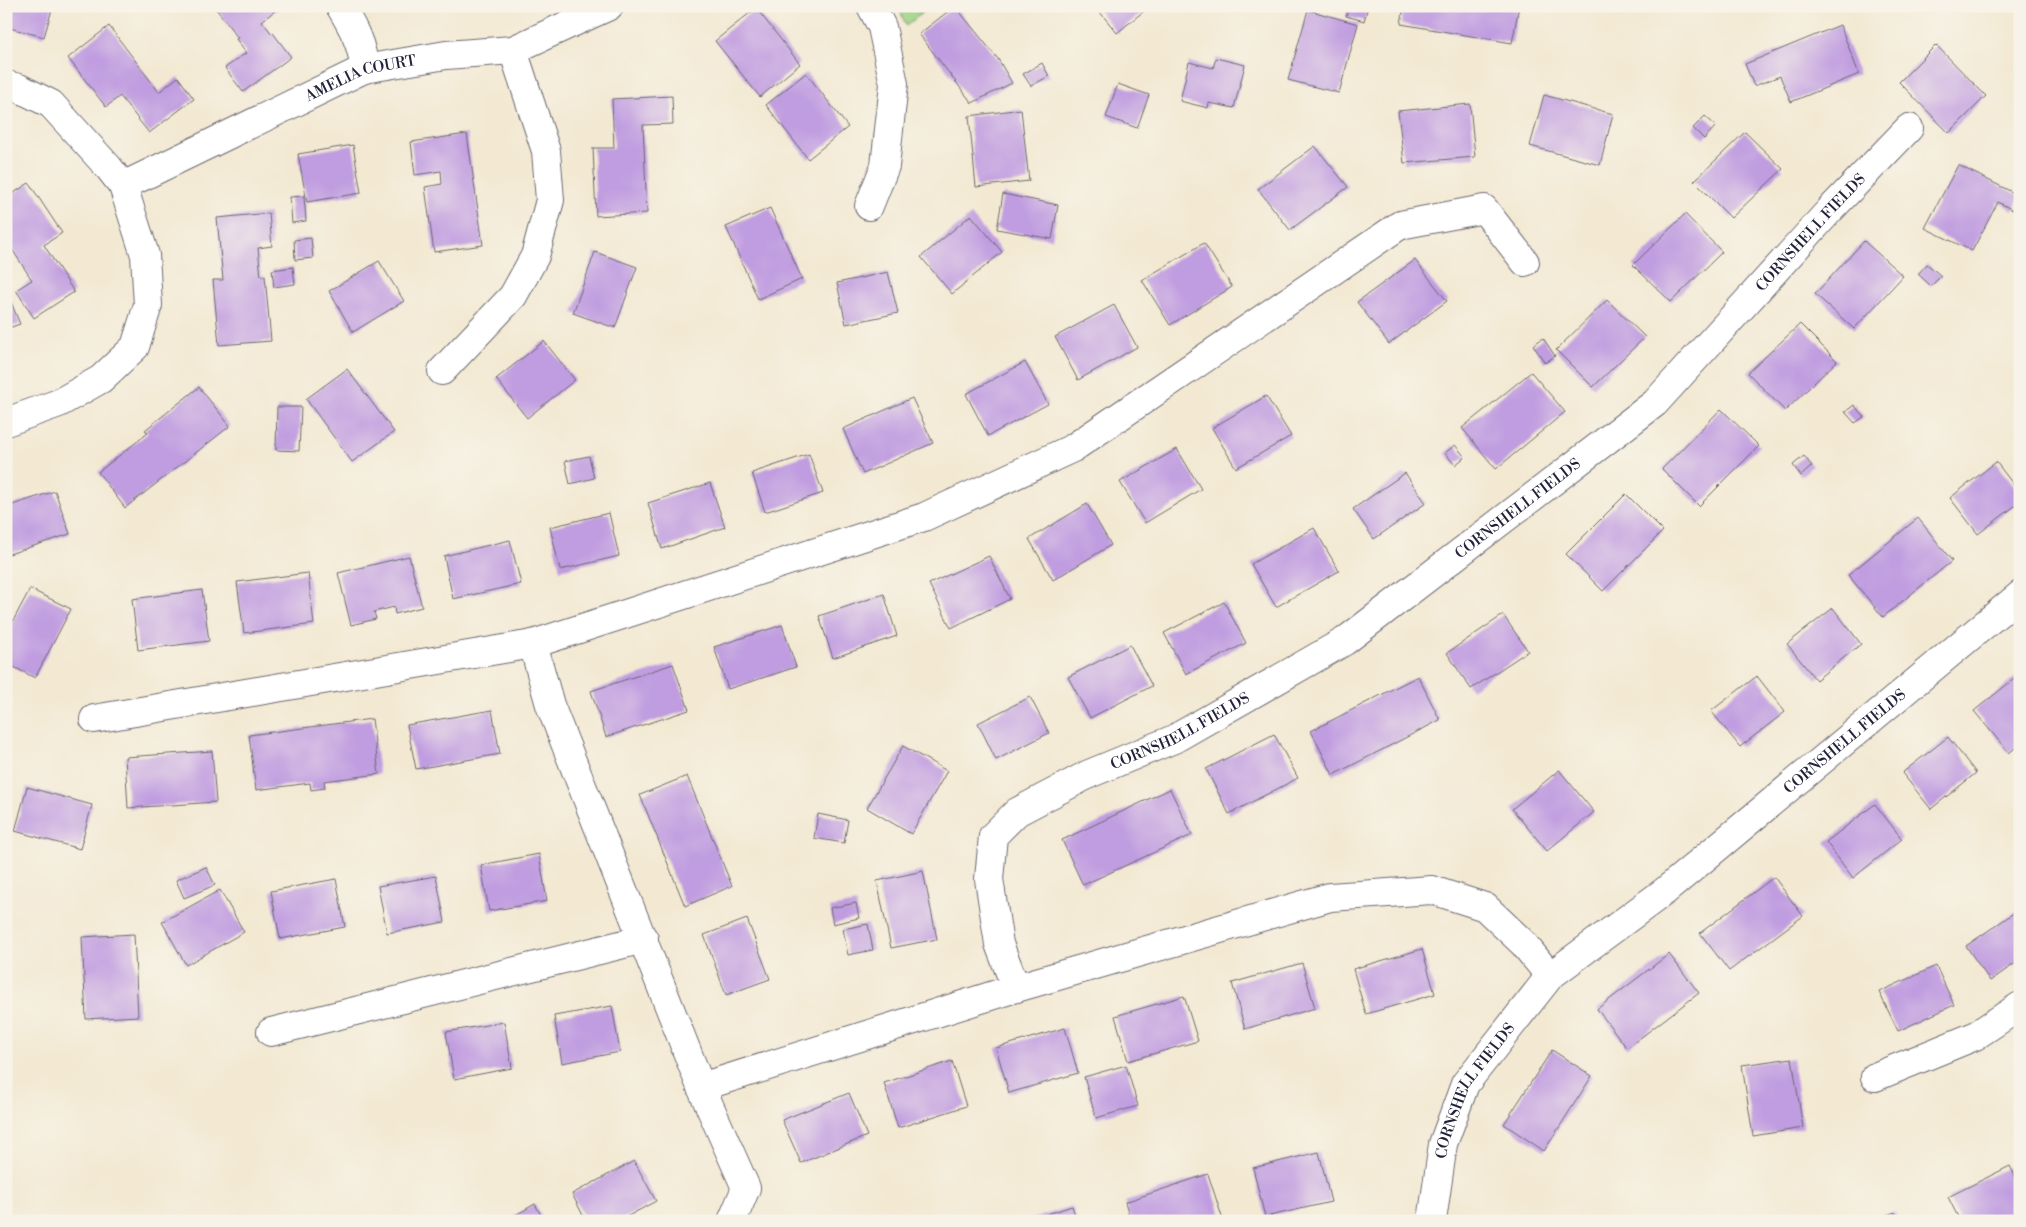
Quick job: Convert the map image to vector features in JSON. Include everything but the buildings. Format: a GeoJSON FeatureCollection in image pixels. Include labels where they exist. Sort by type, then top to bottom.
{"type":"FeatureCollection","features":[{"type":"Feature","properties":{"kind":"street"},"geometry":{"type":"LineString","coordinates":[[340,6],[353,27],[364,54],[364,69]]}},
{"type":"Feature","properties":{"kind":"street","name":"AMELIA COURT"},"geometry":{"type":"LineString","coordinates":[[123,186],[364,69],[446,55],[513,50],[609,6]]}},
{"type":"Feature","properties":{"kind":"street"},"geometry":{"type":"LineString","coordinates":[[869,206],[886,166],[894,84],[882,27],[871,6]]}},
{"type":"Feature","properties":{"kind":"street"},"geometry":{"type":"LineString","coordinates":[[442,370],[513,296],[535,256],[550,200],[546,151],[513,50]]}},
{"type":"Feature","properties":{"kind":"street"},"geometry":{"type":"LineString","coordinates":[[6,84],[19,88],[51,104],[123,186],[145,255],[148,305],[135,347],[100,379],[59,402],[6,422]]}},
{"type":"Feature","properties":{"kind":"street","name":"CORNSHELL FIELDS"},"geometry":{"type":"LineString","coordinates":[[1016,988],[999,944],[988,879],[993,836],[1017,812],[1089,774],[1174,738],[1346,641],[1655,403],[1830,210],[1909,128]]}},
{"type":"Feature","properties":{"kind":"street"},"geometry":{"type":"LineString","coordinates":[[94,719],[533,644],[924,517],[1073,448],[1400,225],[1484,209],[1525,262]]}},
{"type":"Feature","properties":{"kind":"street","name":"CORNSHELL FIELDS"},"geometry":{"type":"LineString","coordinates":[[1432,1221],[1443,1144],[1465,1084],[1550,976],[1665,891],[2020,595]]}},
{"type":"Feature","properties":{"kind":"street"},"geometry":{"type":"LineString","coordinates":[[533,644],[550,705],[701,1087],[746,1188],[732,1221]]}},
{"type":"Feature","properties":{"kind":"street"},"geometry":{"type":"LineString","coordinates":[[701,1087],[1016,988],[1330,897],[1432,890],[1485,907],[1523,943],[1550,976]]}},
{"type":"Feature","properties":{"kind":"street"},"geometry":{"type":"LineString","coordinates":[[271,1032],[644,939]]}},
{"type":"Feature","properties":{"kind":"street"},"geometry":{"type":"LineString","coordinates":[[1875,1077],[1975,1036],[2020,1006]]}},
{"type":"Feature","properties":{"kind":"green space"},"geometry":{"type":"Polygon","coordinates":[[[898,6],[931,6],[906,26],[898,6]]]}}]}
